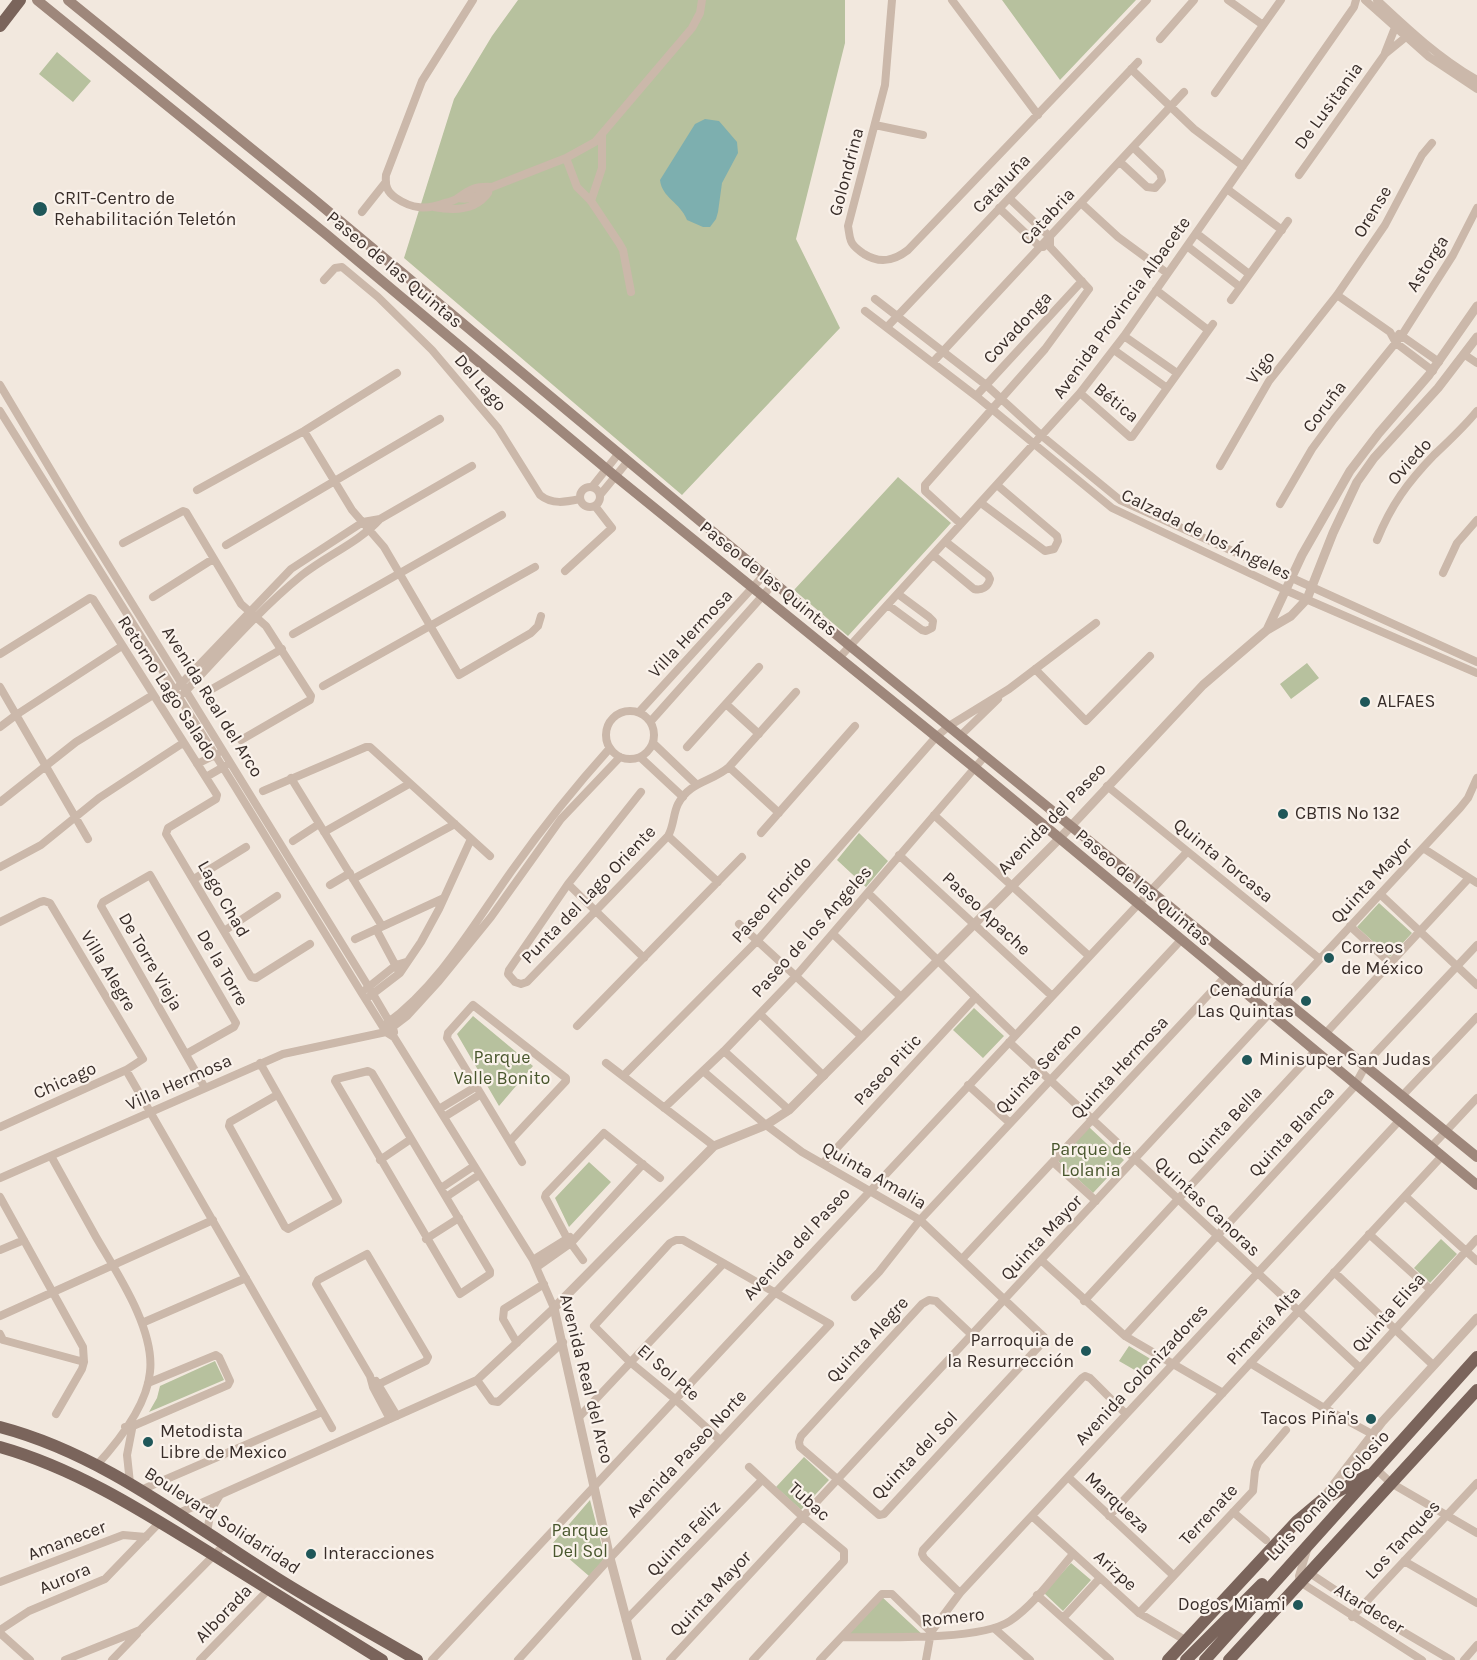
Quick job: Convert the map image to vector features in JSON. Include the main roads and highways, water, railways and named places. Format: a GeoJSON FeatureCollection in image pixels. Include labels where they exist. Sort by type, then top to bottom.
{"type":"FeatureCollection","features":[{"type":"Feature","properties":{"kind":"main road"},"geometry":{"type":"LineString","coordinates":[[0,26],[20,0]]}},
{"type":"Feature","properties":{"kind":"main road","name":"Paseo de las Quintas"},"geometry":{"type":"LineString","coordinates":[[37,0],[263,182],[611,473],[975,768],[1477,1185]]}},
{"type":"Feature","properties":{"kind":"main road","name":"Paseo de las Quintas"},"geometry":{"type":"LineString","coordinates":[[68,0],[127,50],[276,168],[850,646],[1477,1157]]}},
{"type":"Feature","properties":{"kind":"main road"},"geometry":{"type":"LineString","coordinates":[[114,63],[127,50]]}},
{"type":"Feature","properties":{"kind":"main road"},"geometry":{"type":"LineString","coordinates":[[263,182],[276,168]]}},
{"type":"Feature","properties":{"kind":"main road","name":"Luis Donaldo Colosio"},"geometry":{"type":"LineString","coordinates":[[1205,1660],[1477,1357]]}},
{"type":"Feature","properties":{"kind":"main road","name":"Luis Donaldo Colosio"},"geometry":{"type":"LineString","coordinates":[[1229,1660],[1477,1390]]}},
{"type":"Feature","properties":{"kind":"main road","name":"Boulevard Solidaridad"},"geometry":{"type":"LineString","coordinates":[[0,1427],[40,1440],[130,1483],[275,1577],[417,1660]]}},
{"type":"Feature","properties":{"kind":"main road","name":"Boulevard Solidaridad"},"geometry":{"type":"LineString","coordinates":[[0,1447],[52,1466],[106,1491],[214,1555],[382,1660]]}},
{"type":"Feature","properties":{"kind":"main road"},"geometry":{"type":"LineString","coordinates":[[1168,1660],[1297,1521],[1322,1500],[1377,1470]]}},
{"type":"Feature","properties":{"kind":"main road"},"geometry":{"type":"LineString","coordinates":[[1186,1660],[1267,1579],[1284,1570]]}},
{"type":"Feature","properties":{"kind":"water"},"geometry":{"type":"Polygon","coordinates":[[[705,119],[719,121],[737,142],[738,153],[722,183],[718,212],[710,227],[703,227],[687,220],[664,191],[660,180],[695,124],[705,119]]]}},
{"type":"Feature","properties":{"kind":"place","name":"CRIT-Centro de Rehabilitación Teletón"},"geometry":{"type":"Point","coordinates":[40,209]}},
{"type":"Feature","properties":{"kind":"place","name":"ALFAES"},"geometry":{"type":"Point","coordinates":[1365,702]}},
{"type":"Feature","properties":{"kind":"place","name":"CBTIS No 132"},"geometry":{"type":"Point","coordinates":[1283,814]}},
{"type":"Feature","properties":{"kind":"place","name":"Correos de México"},"geometry":{"type":"Point","coordinates":[1329,958]}},
{"type":"Feature","properties":{"kind":"place","name":"Cenaduría Las Quintas"},"geometry":{"type":"Point","coordinates":[1306,1001]}},
{"type":"Feature","properties":{"kind":"place","name":"Minisuper San Judas"},"geometry":{"type":"Point","coordinates":[1247,1060]}},
{"type":"Feature","properties":{"kind":"place","name":"Parroquia de la Resurrección"},"geometry":{"type":"Point","coordinates":[1086,1351]}},
{"type":"Feature","properties":{"kind":"place","name":"Tacos Piña's"},"geometry":{"type":"Point","coordinates":[1371,1419]}},
{"type":"Feature","properties":{"kind":"place","name":"Metodista Libre de Mexico"},"geometry":{"type":"Point","coordinates":[148,1442]}},
{"type":"Feature","properties":{"kind":"place","name":"Interacciones"},"geometry":{"type":"Point","coordinates":[311,1554]}},
{"type":"Feature","properties":{"kind":"place","name":"Dogos Miami"},"geometry":{"type":"Point","coordinates":[1298,1605]}},
{"type":"Feature","properties":{"kind":"park label","name":"Parque Valle Bonito"},"geometry":{"type":"Point","coordinates":[502,1068]}},
{"type":"Feature","properties":{"kind":"park label","name":"Parque de Lolania"},"geometry":{"type":"Point","coordinates":[1091,1160]}},
{"type":"Feature","properties":{"kind":"park label","name":"Parque Del Sol"},"geometry":{"type":"Point","coordinates":[580,1541]}}]}
